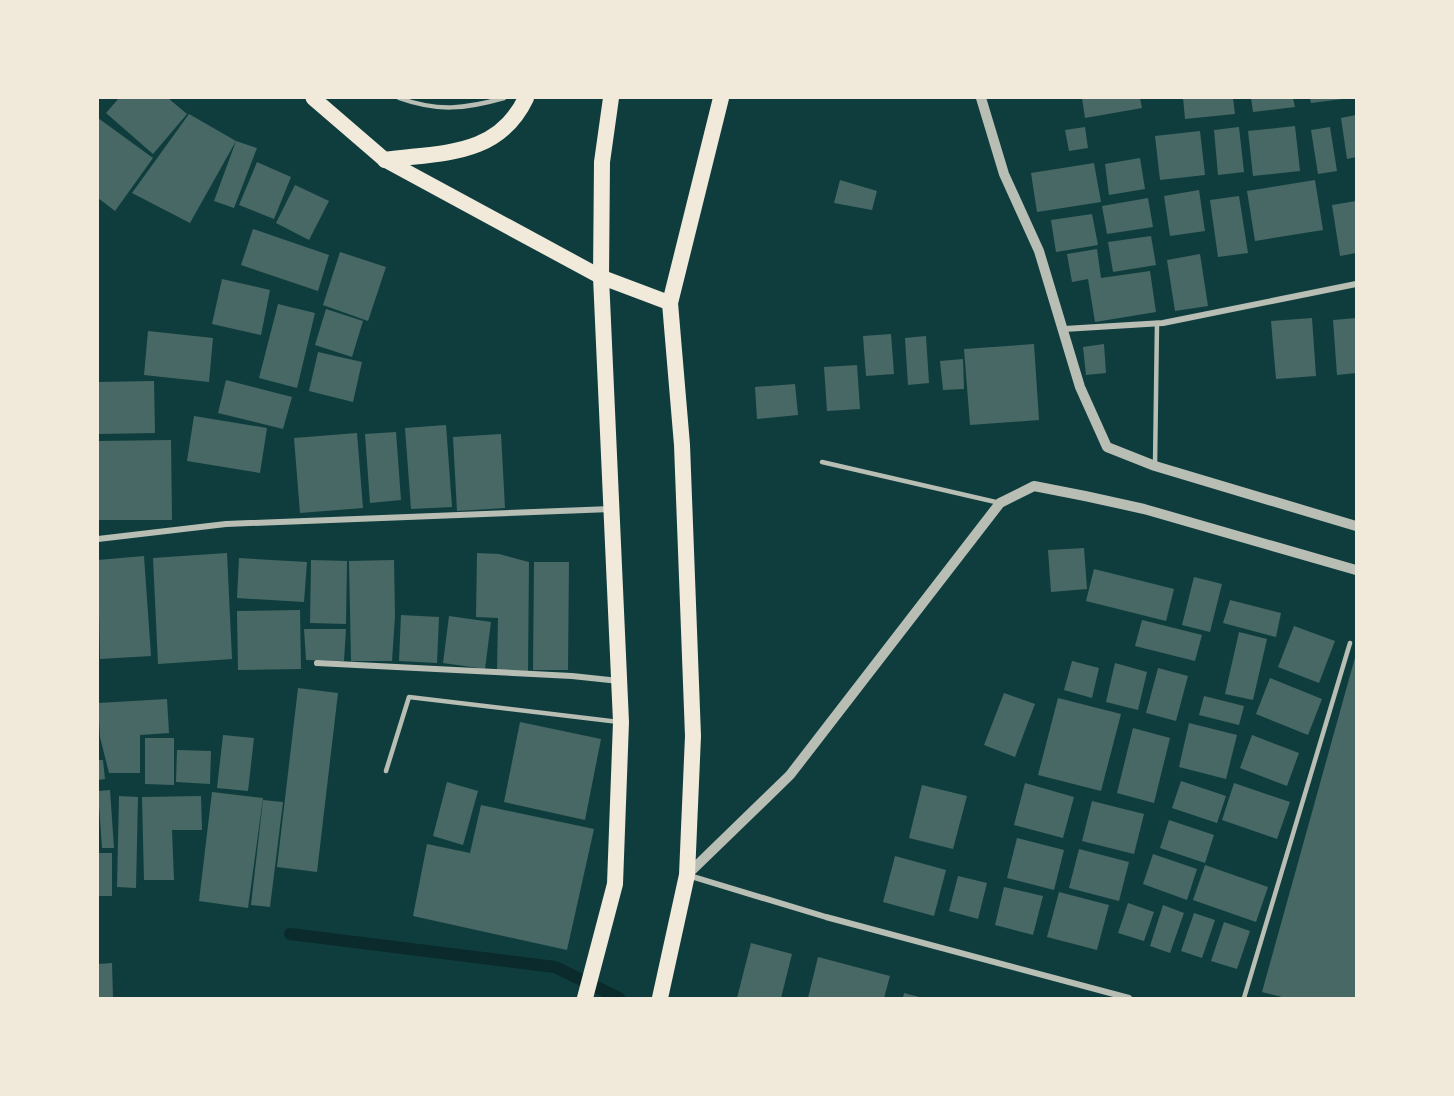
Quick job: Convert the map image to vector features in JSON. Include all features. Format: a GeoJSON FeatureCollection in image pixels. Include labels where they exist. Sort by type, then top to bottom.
{"type":"FeatureCollection","features":[{"type":"Feature","properties":{"kind":"highway"},"geometry":{"type":"LineString","coordinates":[[385,160],[466,149],[494,139],[519,112],[526,98]]}},
{"type":"Feature","properties":{"kind":"highway"},"geometry":{"type":"LineString","coordinates":[[585,999],[615,884],[621,722],[601,277],[602,162],[611,98]]}},
{"type":"Feature","properties":{"kind":"highway"},"geometry":{"type":"LineString","coordinates":[[660,999],[687,875],[693,736],[682,445],[670,303],[722,98]]}},
{"type":"Feature","properties":{"kind":"main road"},"geometry":{"type":"LineString","coordinates":[[313,98],[385,160],[601,277],[670,303]]}},
{"type":"Feature","properties":{"kind":"street"},"geometry":{"type":"LineString","coordinates":[[981,98],[1004,174],[1039,251],[1080,387],[1107,447],[1155,466],[1356,526]]}},
{"type":"Feature","properties":{"kind":"street"},"geometry":{"type":"LineString","coordinates":[[1064,329],[1157,323],[1356,284]]}},
{"type":"Feature","properties":{"kind":"street"},"geometry":{"type":"LineString","coordinates":[[1129,999],[826,917],[687,875],[790,775],[1000,503],[1034,486],[1144,509],[1356,570]]}},
{"type":"Feature","properties":{"kind":"street"},"geometry":{"type":"LineString","coordinates":[[98,539],[226,524],[612,509]]}},
{"type":"Feature","properties":{"kind":"street"},"geometry":{"type":"LineString","coordinates":[[317,663],[572,676],[620,682]]}},
{"type":"Feature","properties":{"kind":"lane"},"geometry":{"type":"LineString","coordinates":[[399,98],[417,104],[458,109],[504,98]]}},
{"type":"Feature","properties":{"kind":"lane"},"geometry":{"type":"LineString","coordinates":[[486,103],[491,98]]}},
{"type":"Feature","properties":{"kind":"lane"},"geometry":{"type":"LineString","coordinates":[[1155,466],[1157,323]]}},
{"type":"Feature","properties":{"kind":"lane"},"geometry":{"type":"LineString","coordinates":[[822,462],[1000,503]]}},
{"type":"Feature","properties":{"kind":"lane"},"geometry":{"type":"LineString","coordinates":[[1244,999],[1350,643]]}},
{"type":"Feature","properties":{"kind":"lane"},"geometry":{"type":"LineString","coordinates":[[386,771],[409,697],[621,722]]}},
{"type":"Feature","properties":{"kind":"building"},"geometry":{"type":"Polygon","coordinates":[[[119,98],[168,98],[187,114],[153,154],[106,113],[119,98]]]}},
{"type":"Feature","properties":{"kind":"building"},"geometry":{"type":"Polygon","coordinates":[[[1082,98],[1140,98],[1142,108],[1085,118],[1082,98]]]}},
{"type":"Feature","properties":{"kind":"building"},"geometry":{"type":"Polygon","coordinates":[[[1183,98],[1233,98],[1235,114],[1185,119],[1183,98]]]}},
{"type":"Feature","properties":{"kind":"building"},"geometry":{"type":"Polygon","coordinates":[[[1251,98],[1293,98],[1295,107],[1253,112],[1251,98]]]}},
{"type":"Feature","properties":{"kind":"building"},"geometry":{"type":"Polygon","coordinates":[[[1310,98],[1343,98],[1343,99],[1311,103],[1310,98]]]}},
{"type":"Feature","properties":{"kind":"building"},"geometry":{"type":"Polygon","coordinates":[[[189,114],[236,141],[190,223],[132,193],[189,114]]]}},
{"type":"Feature","properties":{"kind":"building"},"geometry":{"type":"Polygon","coordinates":[[[1356,115],[1356,157],[1347,159],[1341,118],[1356,115]]]}},
{"type":"Feature","properties":{"kind":"building"},"geometry":{"type":"Polygon","coordinates":[[[98,118],[153,158],[115,211],[98,198],[98,118]]]}},
{"type":"Feature","properties":{"kind":"building"},"geometry":{"type":"Polygon","coordinates":[[[1295,126],[1300,171],[1253,176],[1248,131],[1295,126]]]}},
{"type":"Feature","properties":{"kind":"building"},"geometry":{"type":"Polygon","coordinates":[[[1085,127],[1088,148],[1069,151],[1065,130],[1085,127]]]}},
{"type":"Feature","properties":{"kind":"building"},"geometry":{"type":"Polygon","coordinates":[[[1239,127],[1244,172],[1218,175],[1214,130],[1239,127]]]}},
{"type":"Feature","properties":{"kind":"building"},"geometry":{"type":"Polygon","coordinates":[[[1330,127],[1337,171],[1318,174],[1311,130],[1330,127]]]}},
{"type":"Feature","properties":{"kind":"building"},"geometry":{"type":"Polygon","coordinates":[[[1200,131],[1205,175],[1160,180],[1155,136],[1200,131]]]}},
{"type":"Feature","properties":{"kind":"building"},"geometry":{"type":"Polygon","coordinates":[[[236,141],[257,148],[234,208],[214,201],[236,141]]]}},
{"type":"Feature","properties":{"kind":"building"},"geometry":{"type":"Polygon","coordinates":[[[1140,158],[1145,189],[1109,195],[1105,164],[1140,158]]]}},
{"type":"Feature","properties":{"kind":"building"},"geometry":{"type":"Polygon","coordinates":[[[257,162],[291,177],[274,219],[239,205],[257,162]]]}},
{"type":"Feature","properties":{"kind":"building"},"geometry":{"type":"Polygon","coordinates":[[[1094,163],[1101,202],[1037,212],[1031,173],[1094,163]]]}},
{"type":"Feature","properties":{"kind":"building"},"geometry":{"type":"Polygon","coordinates":[[[840,180],[877,191],[872,210],[834,203],[840,180]]]}},
{"type":"Feature","properties":{"kind":"building"},"geometry":{"type":"Polygon","coordinates":[[[1315,180],[1323,230],[1255,241],[1247,191],[1315,180]]]}},
{"type":"Feature","properties":{"kind":"building"},"geometry":{"type":"Polygon","coordinates":[[[295,185],[329,201],[309,240],[276,223],[295,185]]]}},
{"type":"Feature","properties":{"kind":"building"},"geometry":{"type":"Polygon","coordinates":[[[1199,190],[1205,231],[1170,236],[1164,196],[1199,190]]]}},
{"type":"Feature","properties":{"kind":"building"},"geometry":{"type":"Polygon","coordinates":[[[1239,196],[1248,253],[1218,257],[1210,200],[1239,196]]]}},
{"type":"Feature","properties":{"kind":"building"},"geometry":{"type":"Polygon","coordinates":[[[1148,198],[1153,227],[1107,234],[1102,206],[1148,198]]]}},
{"type":"Feature","properties":{"kind":"building"},"geometry":{"type":"Polygon","coordinates":[[[1356,201],[1356,253],[1340,256],[1332,205],[1356,201]]]}},
{"type":"Feature","properties":{"kind":"building"},"geometry":{"type":"Polygon","coordinates":[[[1092,214],[1098,245],[1056,252],[1051,220],[1092,214]]]}},
{"type":"Feature","properties":{"kind":"building"},"geometry":{"type":"Polygon","coordinates":[[[253,229],[329,255],[318,291],[241,265],[253,229]]]}},
{"type":"Feature","properties":{"kind":"building"},"geometry":{"type":"Polygon","coordinates":[[[1151,236],[1156,265],[1113,272],[1108,242],[1151,236]]]}},
{"type":"Feature","properties":{"kind":"building"},"geometry":{"type":"Polygon","coordinates":[[[1097,249],[1101,278],[1150,271],[1156,312],[1095,322],[1088,279],[1072,282],[1067,254],[1097,249]]]}},
{"type":"Feature","properties":{"kind":"building"},"geometry":{"type":"Polygon","coordinates":[[[340,252],[386,267],[368,321],[323,305],[340,252]]]}},
{"type":"Feature","properties":{"kind":"building"},"geometry":{"type":"Polygon","coordinates":[[[1200,254],[1208,306],[1175,311],[1167,260],[1200,254]]]}},
{"type":"Feature","properties":{"kind":"building"},"geometry":{"type":"Polygon","coordinates":[[[222,279],[270,290],[261,335],[212,324],[222,279]]]}},
{"type":"Feature","properties":{"kind":"building"},"geometry":{"type":"Polygon","coordinates":[[[278,304],[315,313],[297,388],[259,378],[278,304]]]}},
{"type":"Feature","properties":{"kind":"building"},"geometry":{"type":"Polygon","coordinates":[[[326,309],[363,321],[352,357],[315,345],[326,309]]]}},
{"type":"Feature","properties":{"kind":"building"},"geometry":{"type":"Polygon","coordinates":[[[1312,318],[1316,376],[1276,379],[1271,321],[1312,318]]]}},
{"type":"Feature","properties":{"kind":"building"},"geometry":{"type":"Polygon","coordinates":[[[1356,318],[1356,373],[1337,375],[1333,320],[1356,318]]]}},
{"type":"Feature","properties":{"kind":"building"},"geometry":{"type":"Polygon","coordinates":[[[148,331],[213,338],[209,382],[144,375],[148,331]]]}},
{"type":"Feature","properties":{"kind":"building"},"geometry":{"type":"Polygon","coordinates":[[[891,334],[894,374],[866,376],[863,336],[891,334]]]}},
{"type":"Feature","properties":{"kind":"building"},"geometry":{"type":"Polygon","coordinates":[[[926,336],[929,383],[908,385],[905,338],[926,336]]]}},
{"type":"Feature","properties":{"kind":"building"},"geometry":{"type":"Polygon","coordinates":[[[1034,344],[1039,420],[970,425],[964,349],[1034,344]]]}},
{"type":"Feature","properties":{"kind":"building"},"geometry":{"type":"Polygon","coordinates":[[[1104,344],[1106,373],[1086,375],[1083,347],[1104,344]]]}},
{"type":"Feature","properties":{"kind":"building"},"geometry":{"type":"Polygon","coordinates":[[[318,352],[362,362],[353,402],[309,391],[318,352]]]}},
{"type":"Feature","properties":{"kind":"building"},"geometry":{"type":"Polygon","coordinates":[[[963,359],[964,389],[943,390],[940,361],[963,359]]]}},
{"type":"Feature","properties":{"kind":"building"},"geometry":{"type":"Polygon","coordinates":[[[857,365],[860,409],[827,411],[824,367],[857,365]]]}},
{"type":"Feature","properties":{"kind":"building"},"geometry":{"type":"Polygon","coordinates":[[[226,380],[292,397],[283,429],[218,413],[226,380]]]}},
{"type":"Feature","properties":{"kind":"building"},"geometry":{"type":"Polygon","coordinates":[[[154,381],[155,433],[98,434],[98,382],[154,381]]]}},
{"type":"Feature","properties":{"kind":"building"},"geometry":{"type":"Polygon","coordinates":[[[795,384],[798,415],[757,419],[755,387],[795,384]]]}},
{"type":"Feature","properties":{"kind":"building"},"geometry":{"type":"Polygon","coordinates":[[[194,416],[267,428],[260,473],[187,461],[194,416]]]}},
{"type":"Feature","properties":{"kind":"building"},"geometry":{"type":"Polygon","coordinates":[[[446,425],[452,507],[411,509],[405,428],[446,425]]]}},
{"type":"Feature","properties":{"kind":"building"},"geometry":{"type":"Polygon","coordinates":[[[396,432],[401,500],[370,503],[365,434],[396,432]]]}},
{"type":"Feature","properties":{"kind":"building"},"geometry":{"type":"Polygon","coordinates":[[[357,433],[363,508],[300,513],[294,438],[357,433]]]}},
{"type":"Feature","properties":{"kind":"building"},"geometry":{"type":"Polygon","coordinates":[[[501,434],[505,508],[457,511],[453,437],[501,434]]]}},
{"type":"Feature","properties":{"kind":"building"},"geometry":{"type":"Polygon","coordinates":[[[171,440],[172,520],[98,520],[98,441],[171,440]]]}},
{"type":"Feature","properties":{"kind":"building"},"geometry":{"type":"Polygon","coordinates":[[[1084,548],[1087,589],[1051,592],[1048,550],[1084,548]]]}},
{"type":"Feature","properties":{"kind":"building"},"geometry":{"type":"Polygon","coordinates":[[[227,553],[232,659],[158,664],[153,558],[227,553]]]}},
{"type":"Feature","properties":{"kind":"building"},"geometry":{"type":"Polygon","coordinates":[[[477,553],[499,554],[529,562],[528,671],[497,671],[498,618],[476,617],[477,553]]]}},
{"type":"Feature","properties":{"kind":"building"},"geometry":{"type":"Polygon","coordinates":[[[144,556],[151,656],[100,659],[98,560],[144,556]]]}},
{"type":"Feature","properties":{"kind":"building"},"geometry":{"type":"Polygon","coordinates":[[[239,558],[307,562],[304,602],[237,598],[239,558]]]}},
{"type":"Feature","properties":{"kind":"building"},"geometry":{"type":"Polygon","coordinates":[[[311,560],[347,561],[346,624],[310,623],[311,560]]]}},
{"type":"Feature","properties":{"kind":"building"},"geometry":{"type":"Polygon","coordinates":[[[394,560],[395,616],[392,661],[351,661],[349,561],[394,560]]]}},
{"type":"Feature","properties":{"kind":"building"},"geometry":{"type":"Polygon","coordinates":[[[534,562],[569,562],[568,670],[533,670],[534,562]]]}},
{"type":"Feature","properties":{"kind":"building"},"geometry":{"type":"Polygon","coordinates":[[[1094,569],[1174,589],[1166,621],[1086,601],[1094,569]]]}},
{"type":"Feature","properties":{"kind":"building"},"geometry":{"type":"Polygon","coordinates":[[[1194,577],[1222,584],[1210,632],[1182,625],[1194,577]]]}},
{"type":"Feature","properties":{"kind":"building"},"geometry":{"type":"Polygon","coordinates":[[[1230,600],[1281,613],[1276,637],[1223,623],[1230,600]]]}},
{"type":"Feature","properties":{"kind":"building"},"geometry":{"type":"Polygon","coordinates":[[[300,610],[301,669],[238,670],[237,611],[300,610]]]}},
{"type":"Feature","properties":{"kind":"building"},"geometry":{"type":"Polygon","coordinates":[[[401,615],[439,617],[437,663],[399,661],[401,615]]]}},
{"type":"Feature","properties":{"kind":"building"},"geometry":{"type":"Polygon","coordinates":[[[449,616],[491,622],[485,669],[443,663],[449,616]]]}},
{"type":"Feature","properties":{"kind":"building"},"geometry":{"type":"Polygon","coordinates":[[[1142,620],[1202,635],[1195,661],[1135,646],[1142,620]]]}},
{"type":"Feature","properties":{"kind":"building"},"geometry":{"type":"Polygon","coordinates":[[[1294,626],[1335,641],[1319,683],[1278,667],[1294,626]]]}},
{"type":"Feature","properties":{"kind":"building"},"geometry":{"type":"Polygon","coordinates":[[[304,629],[346,629],[344,661],[306,660],[304,629]]]}},
{"type":"Feature","properties":{"kind":"building"},"geometry":{"type":"Polygon","coordinates":[[[1239,632],[1267,639],[1253,700],[1225,694],[1239,632]]]}},
{"type":"Feature","properties":{"kind":"building"},"geometry":{"type":"Polygon","coordinates":[[[1356,654],[1356,998],[1286,998],[1262,992],[1356,654]]]}},
{"type":"Feature","properties":{"kind":"building"},"geometry":{"type":"Polygon","coordinates":[[[1072,661],[1099,668],[1092,698],[1064,690],[1072,661]]]}},
{"type":"Feature","properties":{"kind":"building"},"geometry":{"type":"Polygon","coordinates":[[[1115,663],[1147,672],[1138,710],[1106,702],[1115,663]]]}},
{"type":"Feature","properties":{"kind":"building"},"geometry":{"type":"Polygon","coordinates":[[[1158,668],[1188,676],[1176,721],[1146,713],[1158,668]]]}},
{"type":"Feature","properties":{"kind":"building"},"geometry":{"type":"Polygon","coordinates":[[[1270,678],[1322,699],[1308,735],[1256,714],[1270,678]]]}},
{"type":"Feature","properties":{"kind":"building"},"geometry":{"type":"Polygon","coordinates":[[[298,688],[338,693],[317,872],[277,867],[298,688]]]}},
{"type":"Feature","properties":{"kind":"building"},"geometry":{"type":"Polygon","coordinates":[[[1004,693],[1035,704],[1015,757],[984,745],[1004,693]]]}},
{"type":"Feature","properties":{"kind":"building"},"geometry":{"type":"Polygon","coordinates":[[[1204,696],[1244,706],[1239,725],[1199,715],[1204,696]]]}},
{"type":"Feature","properties":{"kind":"building"},"geometry":{"type":"Polygon","coordinates":[[[1058,698],[1121,714],[1101,791],[1038,775],[1058,698]]]}},
{"type":"Feature","properties":{"kind":"building"},"geometry":{"type":"Polygon","coordinates":[[[167,699],[169,733],[140,735],[140,773],[109,773],[100,737],[98,703],[167,699]]]}},
{"type":"Feature","properties":{"kind":"building"},"geometry":{"type":"Polygon","coordinates":[[[520,722],[601,739],[585,820],[504,802],[520,722]]]}},
{"type":"Feature","properties":{"kind":"building"},"geometry":{"type":"Polygon","coordinates":[[[1189,723],[1237,735],[1226,779],[1179,767],[1189,723]]]}},
{"type":"Feature","properties":{"kind":"building"},"geometry":{"type":"Polygon","coordinates":[[[1133,728],[1170,738],[1154,803],[1117,793],[1133,728]]]}},
{"type":"Feature","properties":{"kind":"building"},"geometry":{"type":"Polygon","coordinates":[[[223,735],[254,738],[248,791],[217,788],[223,735]]]}},
{"type":"Feature","properties":{"kind":"building"},"geometry":{"type":"Polygon","coordinates":[[[1252,735],[1299,753],[1287,786],[1240,768],[1252,735]]]}},
{"type":"Feature","properties":{"kind":"building"},"geometry":{"type":"Polygon","coordinates":[[[145,738],[174,738],[174,785],[145,784],[145,738]]]}},
{"type":"Feature","properties":{"kind":"building"},"geometry":{"type":"Polygon","coordinates":[[[177,750],[211,751],[210,784],[176,782],[177,750]]]}},
{"type":"Feature","properties":{"kind":"building"},"geometry":{"type":"Polygon","coordinates":[[[98,760],[103,760],[105,779],[98,780],[98,760]]]}},
{"type":"Feature","properties":{"kind":"building"},"geometry":{"type":"Polygon","coordinates":[[[1181,781],[1226,796],[1217,823],[1172,808],[1181,781]]]}},
{"type":"Feature","properties":{"kind":"building"},"geometry":{"type":"Polygon","coordinates":[[[447,782],[478,791],[463,845],[433,836],[447,782]]]}},
{"type":"Feature","properties":{"kind":"building"},"geometry":{"type":"Polygon","coordinates":[[[1025,783],[1074,797],[1063,838],[1014,825],[1025,783]]]}},
{"type":"Feature","properties":{"kind":"building"},"geometry":{"type":"Polygon","coordinates":[[[1234,783],[1290,802],[1277,839],[1222,820],[1234,783]]]}},
{"type":"Feature","properties":{"kind":"building"},"geometry":{"type":"Polygon","coordinates":[[[922,785],[967,796],[953,849],[909,838],[922,785]]]}},
{"type":"Feature","properties":{"kind":"building"},"geometry":{"type":"Polygon","coordinates":[[[110,790],[114,848],[102,848],[98,791],[110,790]]]}},
{"type":"Feature","properties":{"kind":"building"},"geometry":{"type":"Polygon","coordinates":[[[212,792],[263,798],[248,908],[199,901],[212,792]]]}},
{"type":"Feature","properties":{"kind":"building"},"geometry":{"type":"Polygon","coordinates":[[[119,796],[138,797],[136,888],[117,887],[119,796]]]}},
{"type":"Feature","properties":{"kind":"building"},"geometry":{"type":"Polygon","coordinates":[[[201,796],[202,830],[172,830],[174,880],[144,880],[142,797],[201,796]]]}},
{"type":"Feature","properties":{"kind":"building"},"geometry":{"type":"Polygon","coordinates":[[[263,800],[283,802],[270,907],[251,905],[263,800]]]}},
{"type":"Feature","properties":{"kind":"building"},"geometry":{"type":"Polygon","coordinates":[[[1092,801],[1144,814],[1134,854],[1082,841],[1092,801]]]}},
{"type":"Feature","properties":{"kind":"building"},"geometry":{"type":"Polygon","coordinates":[[[481,805],[594,829],[567,950],[413,916],[427,844],[470,853],[481,805]]]}},
{"type":"Feature","properties":{"kind":"building"},"geometry":{"type":"Polygon","coordinates":[[[1169,820],[1214,835],[1205,863],[1160,848],[1169,820]]]}},
{"type":"Feature","properties":{"kind":"building"},"geometry":{"type":"Polygon","coordinates":[[[1017,838],[1064,850],[1054,890],[1007,878],[1017,838]]]}},
{"type":"Feature","properties":{"kind":"building"},"geometry":{"type":"Polygon","coordinates":[[[1079,849],[1129,862],[1119,901],[1069,888],[1079,849]]]}},
{"type":"Feature","properties":{"kind":"building"},"geometry":{"type":"Polygon","coordinates":[[[98,853],[112,853],[112,896],[98,896],[98,853]]]}},
{"type":"Feature","properties":{"kind":"building"},"geometry":{"type":"Polygon","coordinates":[[[1153,854],[1197,869],[1187,900],[1143,884],[1153,854]]]}},
{"type":"Feature","properties":{"kind":"building"},"geometry":{"type":"Polygon","coordinates":[[[895,856],[946,870],[934,916],[883,902],[895,856]]]}},
{"type":"Feature","properties":{"kind":"building"},"geometry":{"type":"Polygon","coordinates":[[[1205,865],[1268,887],[1256,922],[1193,900],[1205,865]]]}},
{"type":"Feature","properties":{"kind":"building"},"geometry":{"type":"Polygon","coordinates":[[[958,876],[987,883],[978,919],[949,911],[958,876]]]}},
{"type":"Feature","properties":{"kind":"building"},"geometry":{"type":"Polygon","coordinates":[[[1004,887],[1043,896],[1033,935],[995,925],[1004,887]]]}},
{"type":"Feature","properties":{"kind":"building"},"geometry":{"type":"Polygon","coordinates":[[[1059,892],[1109,905],[1097,950],[1047,937],[1059,892]]]}},
{"type":"Feature","properties":{"kind":"building"},"geometry":{"type":"Polygon","coordinates":[[[1128,903],[1154,912],[1144,941],[1118,933],[1128,903]]]}},
{"type":"Feature","properties":{"kind":"building"},"geometry":{"type":"Polygon","coordinates":[[[1163,905],[1184,913],[1170,953],[1150,946],[1163,905]]]}},
{"type":"Feature","properties":{"kind":"building"},"geometry":{"type":"Polygon","coordinates":[[[1194,913],[1215,920],[1202,958],[1181,951],[1194,913]]]}},
{"type":"Feature","properties":{"kind":"building"},"geometry":{"type":"Polygon","coordinates":[[[1224,922],[1250,931],[1237,969],[1211,961],[1224,922]]]}},
{"type":"Feature","properties":{"kind":"building"},"geometry":{"type":"Polygon","coordinates":[[[751,943],[792,954],[781,998],[737,998],[751,943]]]}},
{"type":"Feature","properties":{"kind":"building"},"geometry":{"type":"Polygon","coordinates":[[[818,957],[890,976],[884,998],[808,998],[818,957]]]}},
{"type":"Feature","properties":{"kind":"building"},"geometry":{"type":"Polygon","coordinates":[[[112,963],[113,998],[98,998],[98,964],[112,963]]]}},
{"type":"Feature","properties":{"kind":"building"},"geometry":{"type":"Polygon","coordinates":[[[904,993],[923,998],[903,998],[904,993]]]}},
{"type":"Feature","properties":{"kind":"waterway"},"geometry":{"type":"LineString","coordinates":[[290,934],[555,967],[619,998]]}}]}
